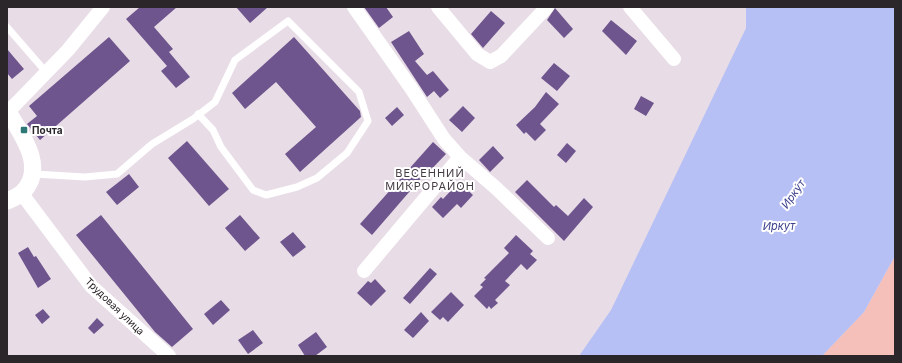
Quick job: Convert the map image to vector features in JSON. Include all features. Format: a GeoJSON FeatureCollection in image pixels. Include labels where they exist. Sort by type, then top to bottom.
{"type":"FeatureCollection","features":[{"type":"Feature","properties":{"kind":"street"},"geometry":{"type":"LineString","coordinates":[[7,111],[68,50],[103,7]]}},
{"type":"Feature","properties":{"kind":"street"},"geometry":{"type":"LineString","coordinates":[[354,7],[407,82],[444,139],[460,157],[496,188],[548,238]]}},
{"type":"Feature","properties":{"kind":"street"},"geometry":{"type":"LineString","coordinates":[[438,7],[477,54],[490,62],[501,56],[547,7]]}},
{"type":"Feature","properties":{"kind":"street"},"geometry":{"type":"LineString","coordinates":[[630,7],[674,59]]}},
{"type":"Feature","properties":{"kind":"street","name":"Трудовая улица"},"geometry":{"type":"LineString","coordinates":[[7,111],[30,152],[29,183],[91,286],[169,356]]}},
{"type":"Feature","properties":{"kind":"street"},"geometry":{"type":"LineString","coordinates":[[364,271],[460,157]]}},
{"type":"Feature","properties":{"kind":"street"},"geometry":{"type":"LineString","coordinates":[[7,201],[29,183]]}},
{"type":"Feature","properties":{"kind":"lane"},"geometry":{"type":"LineString","coordinates":[[29,183],[117,174],[152,144],[214,102],[236,60],[288,21],[359,92],[368,121],[347,153],[317,178],[297,187],[266,196],[253,190],[220,147],[213,130],[198,114]]}},
{"type":"Feature","properties":{"kind":"lane"},"geometry":{"type":"LineString","coordinates":[[7,27],[46,72]]}},
{"type":"Feature","properties":{"kind":"shaded area"},"geometry":{"type":"Polygon","coordinates":[[[895,256],[895,356],[822,356],[864,312],[895,256]]]}},
{"type":"Feature","properties":{"kind":"water","name":"Иркут"},"geometry":{"type":"Polygon","coordinates":[[[746,7],[895,7],[895,256],[864,312],[822,356],[579,356],[611,310],[746,28],[746,7]]]}},
{"type":"Feature","properties":{"kind":"building"},"geometry":{"type":"Polygon","coordinates":[[[140,7],[177,7],[154,27],[173,49],[169,52],[190,77],[176,88],[161,71],[167,66],[126,19],[140,7]]]}},
{"type":"Feature","properties":{"kind":"building"},"geometry":{"type":"Polygon","coordinates":[[[236,7],[268,7],[250,23],[236,7]]]}},
{"type":"Feature","properties":{"kind":"building"},"geometry":{"type":"Polygon","coordinates":[[[364,7],[386,7],[393,17],[379,28],[364,7]]]}},
{"type":"Feature","properties":{"kind":"building"},"geometry":{"type":"Polygon","coordinates":[[[555,8],[573,29],[564,38],[547,20],[555,8]]]}},
{"type":"Feature","properties":{"kind":"building"},"geometry":{"type":"Polygon","coordinates":[[[491,11],[505,23],[483,48],[471,34],[491,11]]]}},
{"type":"Feature","properties":{"kind":"building"},"geometry":{"type":"Polygon","coordinates":[[[611,20],[637,41],[626,55],[602,31],[611,20]]]}},
{"type":"Feature","properties":{"kind":"building"},"geometry":{"type":"Polygon","coordinates":[[[409,31],[424,54],[415,61],[427,75],[433,71],[449,90],[440,98],[434,91],[427,97],[391,42],[409,31]]]}},
{"type":"Feature","properties":{"kind":"building"},"geometry":{"type":"Polygon","coordinates":[[[109,37],[130,61],[40,140],[27,124],[37,116],[29,106],[109,37]]]}},
{"type":"Feature","properties":{"kind":"building"},"geometry":{"type":"Polygon","coordinates":[[[294,37],[360,111],[361,117],[300,172],[285,154],[316,127],[276,82],[245,109],[232,93],[294,37]]]}},
{"type":"Feature","properties":{"kind":"building"},"geometry":{"type":"Polygon","coordinates":[[[7,49],[24,69],[12,79],[7,73],[7,49]]]}},
{"type":"Feature","properties":{"kind":"building"},"geometry":{"type":"Polygon","coordinates":[[[554,63],[570,76],[557,91],[541,78],[554,63]]]}},
{"type":"Feature","properties":{"kind":"building"},"geometry":{"type":"Polygon","coordinates":[[[546,92],[559,104],[540,124],[546,130],[535,141],[526,132],[524,134],[516,125],[535,107],[546,92]]]}},
{"type":"Feature","properties":{"kind":"building"},"geometry":{"type":"Polygon","coordinates":[[[641,96],[654,103],[646,116],[634,109],[641,96]]]}},
{"type":"Feature","properties":{"kind":"building"},"geometry":{"type":"Polygon","coordinates":[[[463,106],[475,118],[462,132],[449,120],[463,106]]]}},
{"type":"Feature","properties":{"kind":"building"},"geometry":{"type":"Polygon","coordinates":[[[397,107],[404,115],[392,126],[385,118],[397,107]]]}},
{"type":"Feature","properties":{"kind":"building"},"geometry":{"type":"Polygon","coordinates":[[[187,141],[229,189],[209,206],[168,158],[187,141]]]}},
{"type":"Feature","properties":{"kind":"building"},"geometry":{"type":"Polygon","coordinates":[[[433,142],[446,154],[424,177],[423,176],[372,235],[360,224],[433,142]]]}},
{"type":"Feature","properties":{"kind":"building"},"geometry":{"type":"Polygon","coordinates":[[[567,143],[576,151],[566,163],[557,155],[567,143]]]}},
{"type":"Feature","properties":{"kind":"building"},"geometry":{"type":"Polygon","coordinates":[[[493,146],[504,158],[490,172],[479,160],[493,146]]]}},
{"type":"Feature","properties":{"kind":"building"},"geometry":{"type":"Polygon","coordinates":[[[129,174],[139,187],[117,205],[106,192],[129,174]]]}},
{"type":"Feature","properties":{"kind":"building"},"geometry":{"type":"Polygon","coordinates":[[[527,180],[554,207],[556,205],[568,216],[584,198],[593,207],[564,241],[515,192],[527,180]]]}},
{"type":"Feature","properties":{"kind":"building"},"geometry":{"type":"Polygon","coordinates":[[[459,182],[473,195],[461,208],[457,204],[443,218],[432,207],[441,197],[443,199],[459,182]]]}},
{"type":"Feature","properties":{"kind":"building"},"geometry":{"type":"Polygon","coordinates":[[[101,215],[193,329],[172,347],[155,332],[76,235],[101,215]]]}},
{"type":"Feature","properties":{"kind":"building"},"geometry":{"type":"Polygon","coordinates":[[[240,215],[260,238],[245,251],[225,228],[240,215]]]}},
{"type":"Feature","properties":{"kind":"building"},"geometry":{"type":"Polygon","coordinates":[[[293,232],[306,247],[293,257],[280,242],[293,232]]]}},
{"type":"Feature","properties":{"kind":"building"},"geometry":{"type":"Polygon","coordinates":[[[516,235],[533,251],[530,254],[537,260],[527,270],[521,264],[505,281],[510,285],[495,300],[498,303],[491,309],[489,306],[487,309],[474,296],[483,287],[480,285],[486,279],[484,278],[509,253],[504,248],[516,235]]]}},
{"type":"Feature","properties":{"kind":"building"},"geometry":{"type":"Polygon","coordinates":[[[28,247],[34,257],[36,256],[51,279],[38,288],[18,253],[28,247]]]}},
{"type":"Feature","properties":{"kind":"building"},"geometry":{"type":"Polygon","coordinates":[[[430,268],[437,274],[410,304],[403,298],[430,268]]]}},
{"type":"Feature","properties":{"kind":"building"},"geometry":{"type":"Polygon","coordinates":[[[375,279],[386,291],[371,306],[357,293],[368,281],[371,283],[375,279]]]}},
{"type":"Feature","properties":{"kind":"building"},"geometry":{"type":"Polygon","coordinates":[[[451,292],[464,305],[448,322],[443,317],[440,320],[431,312],[451,292]]]}},
{"type":"Feature","properties":{"kind":"building"},"geometry":{"type":"Polygon","coordinates":[[[221,300],[230,310],[213,325],[204,314],[221,300]]]}},
{"type":"Feature","properties":{"kind":"building"},"geometry":{"type":"Polygon","coordinates":[[[43,309],[50,317],[42,324],[35,315],[43,309]]]}},
{"type":"Feature","properties":{"kind":"building"},"geometry":{"type":"Polygon","coordinates":[[[421,312],[429,321],[413,338],[404,330],[421,312]]]}},
{"type":"Feature","properties":{"kind":"building"},"geometry":{"type":"Polygon","coordinates":[[[97,318],[104,325],[94,334],[88,328],[97,318]]]}},
{"type":"Feature","properties":{"kind":"building"},"geometry":{"type":"Polygon","coordinates":[[[253,330],[263,343],[248,354],[238,340],[253,330]]]}},
{"type":"Feature","properties":{"kind":"building"},"geometry":{"type":"Polygon","coordinates":[[[316,332],[327,347],[315,356],[305,356],[298,345],[316,332]]]}},
{"type":"Feature","properties":{"kind":"place","name":"Почта"},"geometry":{"type":"Point","coordinates":[24,130]}},
{"type":"Feature","properties":{"kind":"district","name":"ВЕСЕННИЙ МИКРОРАЙОН"},"geometry":{"type":"Point","coordinates":[430,179]}},
{"type":"Feature","properties":{"kind":"water label","name":"Ирку́т"},"geometry":{"type":"Point","coordinates":[793,194]}}]}
